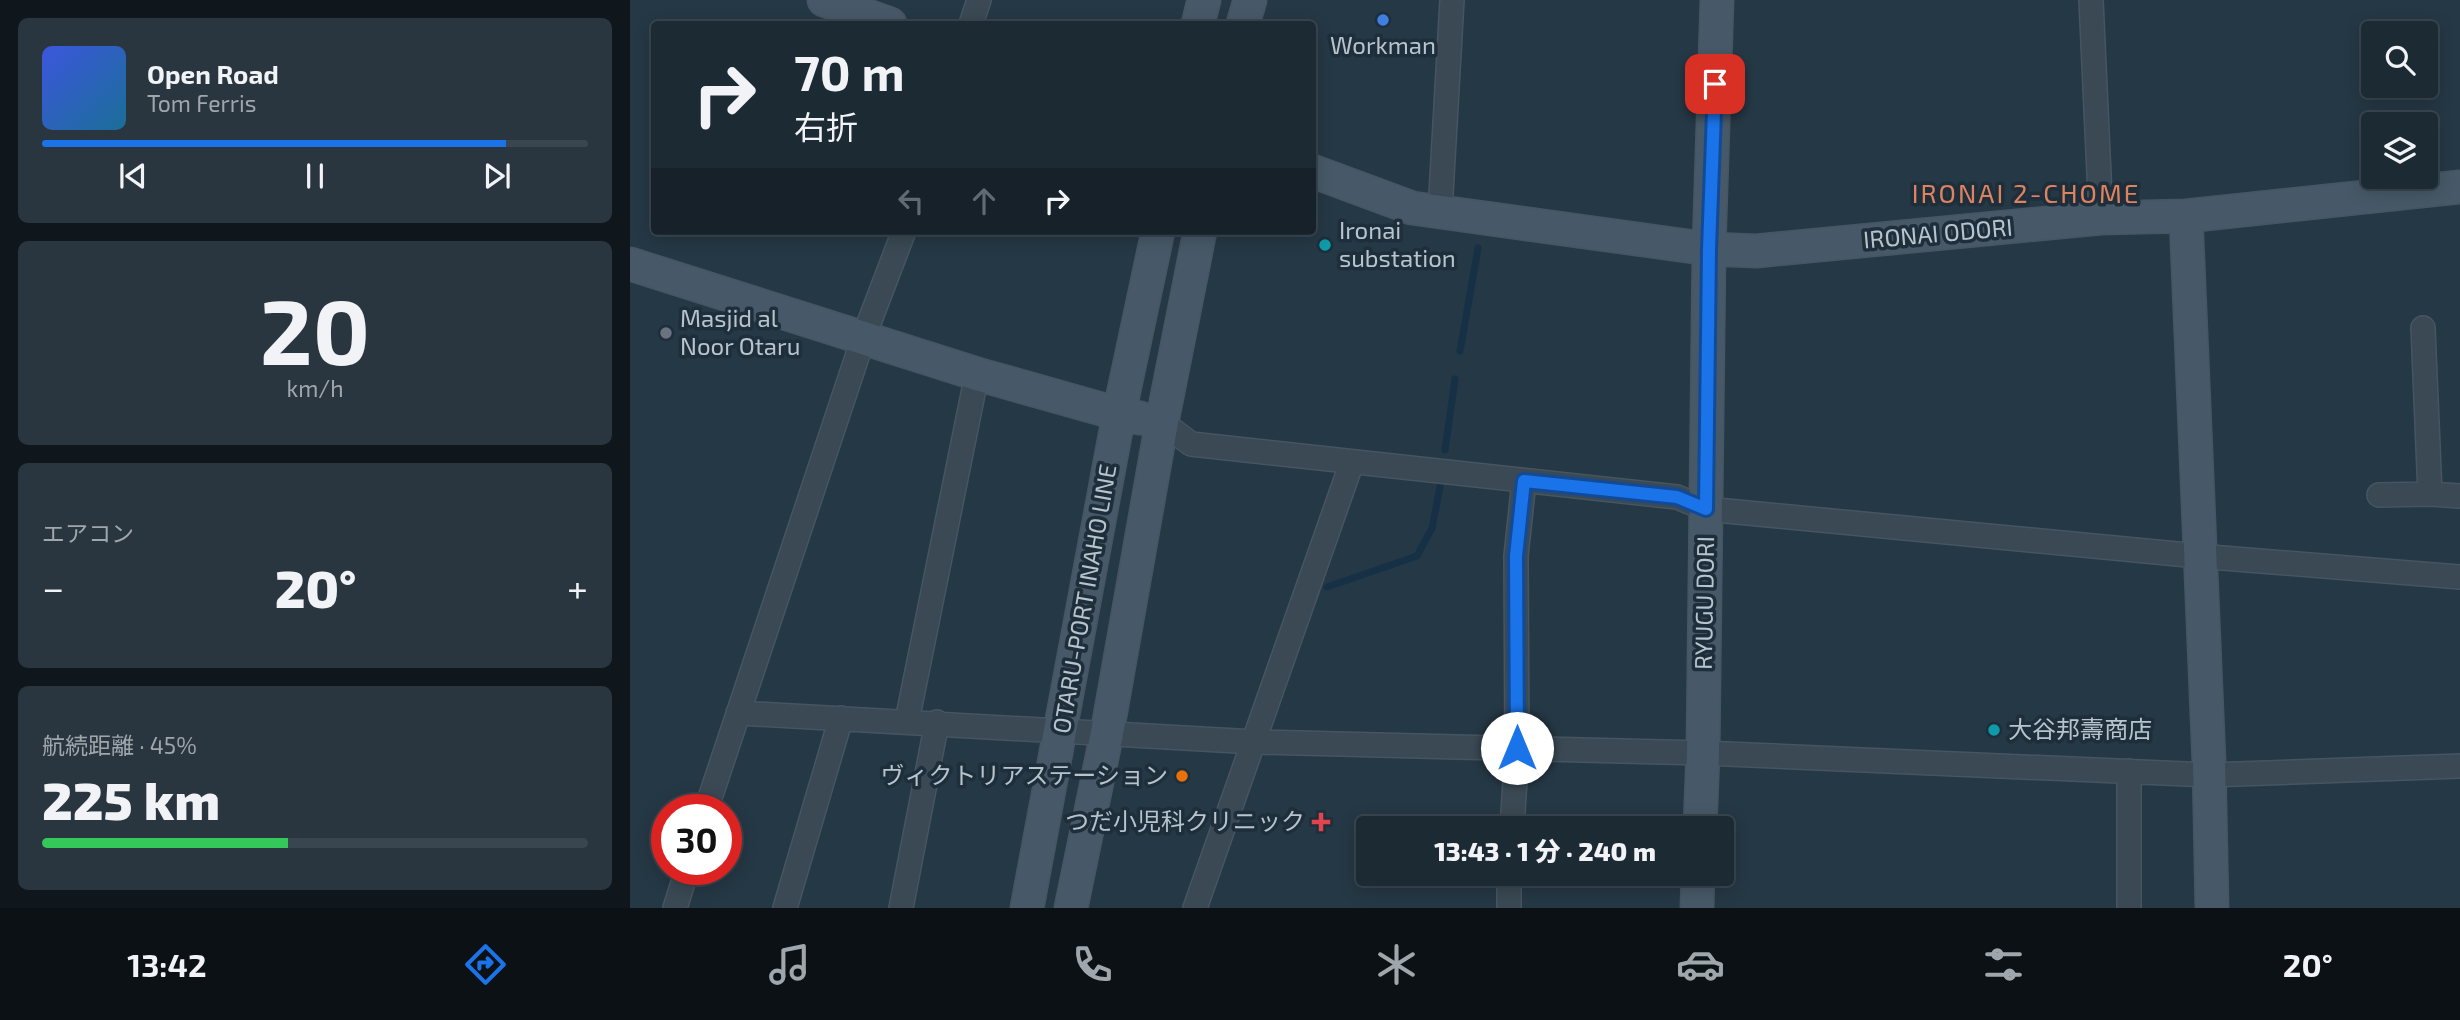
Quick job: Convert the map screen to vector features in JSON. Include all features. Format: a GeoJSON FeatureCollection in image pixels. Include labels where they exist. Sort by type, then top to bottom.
{"type":"FeatureCollection","features":[{"type":"Feature","properties":{"kind":"street"},"geometry":{"type":"LineString","coordinates":[[824,0],[883,21]]}},
{"type":"Feature","properties":{"kind":"street"},"geometry":{"type":"LineString","coordinates":[[972,21],[979,0]]}},
{"type":"Feature","properties":{"kind":"street"},"geometry":{"type":"LineString","coordinates":[[1244,21],[1250,0]]}},
{"type":"Feature","properties":{"kind":"street"},"geometry":{"type":"LineString","coordinates":[[1440,212],[1452,0]]}},
{"type":"Feature","properties":{"kind":"street","name":"RYUGU DORI"},"geometry":{"type":"LineString","coordinates":[[1700,816],[1709,249],[1717,0]]}},
{"type":"Feature","properties":{"kind":"street"},"geometry":{"type":"LineString","coordinates":[[2091,0],[2101,218]]}},
{"type":"Feature","properties":{"kind":"street","name":"IRONAI ODORI"},"geometry":{"type":"LineString","coordinates":[[1316,172],[1412,208],[1709,249],[1756,251],[2101,218],[2186,216],[2460,187]]}},
{"type":"Feature","properties":{"kind":"street"},"geometry":{"type":"LineString","coordinates":[[2186,216],[2212,908]]}},
{"type":"Feature","properties":{"kind":"street"},"geometry":{"type":"LineString","coordinates":[[711,794],[864,336],[902,235]]}},
{"type":"Feature","properties":{"kind":"street","name":"OTARU-PORT INAHO LINE"},"geometry":{"type":"LineString","coordinates":[[1027,908],[1119,414],[1156,235]]}},
{"type":"Feature","properties":{"kind":"street","name":"OTARU-PORT INAHO LINE"},"geometry":{"type":"LineString","coordinates":[[1071,908],[1107,733],[1162,422],[1199,235]]}},
{"type":"Feature","properties":{"kind":"street"},"geometry":{"type":"LineString","coordinates":[[630,264],[977,374],[1119,414],[1162,422],[1191,444],[1677,497],[1706,509],[2199,556],[2460,577]]}},
{"type":"Feature","properties":{"kind":"street"},"geometry":{"type":"LineString","coordinates":[[2423,328],[2430,494]]}},
{"type":"Feature","properties":{"kind":"street"},"geometry":{"type":"LineString","coordinates":[[908,721],[977,374]]}},
{"type":"Feature","properties":{"kind":"street"},"geometry":{"type":"LineString","coordinates":[[1195,908],[1352,462]]}},
{"type":"Feature","properties":{"kind":"street"},"geometry":{"type":"LineString","coordinates":[[1513,816],[1517,748],[1516,556],[1524,481]]}},
{"type":"Feature","properties":{"kind":"street"},"geometry":{"type":"LineString","coordinates":[[2379,495],[2460,496]]}},
{"type":"Feature","properties":{"kind":"street"},"geometry":{"type":"LineString","coordinates":[[738,713],[937,722],[1255,742],[1703,753],[2209,775],[2460,766]]}},
{"type":"Feature","properties":{"kind":"street"},"geometry":{"type":"LineString","coordinates":[[785,908],[841,718]]}},
{"type":"Feature","properties":{"kind":"street"},"geometry":{"type":"LineString","coordinates":[[901,908],[937,722]]}},
{"type":"Feature","properties":{"kind":"street"},"geometry":{"type":"LineString","coordinates":[[2129,908],[2130,771]]}},
{"type":"Feature","properties":{"kind":"street"},"geometry":{"type":"LineString","coordinates":[[675,908],[682,885]]}},
{"type":"Feature","properties":{"kind":"street"},"geometry":{"type":"LineString","coordinates":[[1509,908],[1510,886]]}},
{"type":"Feature","properties":{"kind":"street"},"geometry":{"type":"LineString","coordinates":[[1697,908],[1698,886]]}},
{"type":"Feature","properties":{"kind":"waterway"},"geometry":{"type":"LineString","coordinates":[[1460,351],[1478,248]]}},
{"type":"Feature","properties":{"kind":"waterway"},"geometry":{"type":"LineString","coordinates":[[1445,450],[1455,379]]}},
{"type":"Feature","properties":{"kind":"waterway"},"geometry":{"type":"LineString","coordinates":[[1327,587],[1417,556],[1432,528],[1440,487]]}},
{"type":"Feature","properties":{"kind":"place","name":"Workman"},"geometry":{"type":"Point","coordinates":[1383,20]}},
{"type":"Feature","properties":{"kind":"place","name":"Ironai substation"},"geometry":{"type":"Point","coordinates":[1325,245]}},
{"type":"Feature","properties":{"kind":"place","name":"Masjid al Noor Otaru"},"geometry":{"type":"Point","coordinates":[666,333]}},
{"type":"Feature","properties":{"kind":"place","name":"大谷邦壽商店"},"geometry":{"type":"Point","coordinates":[1994,730]}},
{"type":"Feature","properties":{"kind":"place","name":"ヴィクトリアステーション"},"geometry":{"type":"Point","coordinates":[1182,776]}},
{"type":"Feature","properties":{"kind":"place","name":"つだ小児科クリニック"},"geometry":{"type":"Point","coordinates":[1321,822]}},
{"type":"Feature","properties":{"kind":"district","name":"IRONAI 2-CHOME"},"geometry":{"type":"Point","coordinates":[2026,194]}},
{"type":"Feature","properties":{"kind":"route"},"geometry":{"type":"LineString","coordinates":[[1517,748],[1516,556],[1524,481],[1677,497],[1706,509],[1709,249],[1715,84]]}}]}
